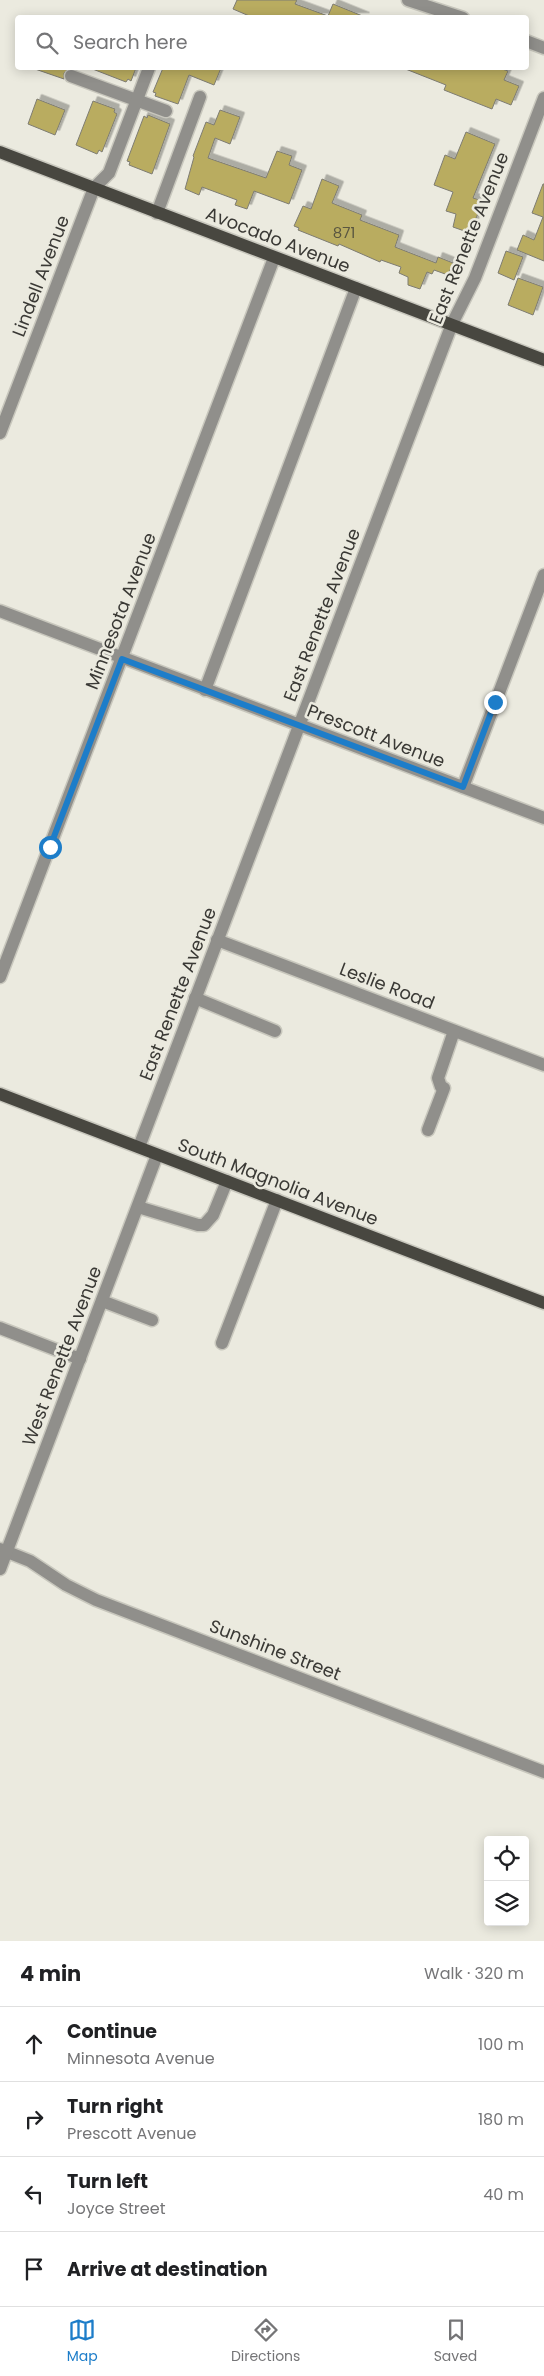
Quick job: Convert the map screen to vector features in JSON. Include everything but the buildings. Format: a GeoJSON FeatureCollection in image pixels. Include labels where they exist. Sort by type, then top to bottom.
{"type":"FeatureCollection","features":[{"type":"Feature","properties":{"kind":"main road","name":"Avocado Avenue"},"geometry":{"type":"LineString","coordinates":[[0,152],[544,360]]}},
{"type":"Feature","properties":{"kind":"main road","name":"South Magnolia Avenue"},"geometry":{"type":"LineString","coordinates":[[0,1094],[544,1303]]}},
{"type":"Feature","properties":{"kind":"street"},"geometry":{"type":"LineString","coordinates":[[408,0],[454,15]]}},
{"type":"Feature","properties":{"kind":"street"},"geometry":{"type":"LineString","coordinates":[[529,43],[544,48]]}},
{"type":"Feature","properties":{"kind":"street"},"geometry":{"type":"LineString","coordinates":[[94,188],[109,173],[147,70]]}},
{"type":"Feature","properties":{"kind":"street"},"geometry":{"type":"LineString","coordinates":[[71,76],[166,111]]}},
{"type":"Feature","properties":{"kind":"street"},"geometry":{"type":"LineString","coordinates":[[157,213],[200,97]]}},
{"type":"Feature","properties":{"kind":"street","name":"East Renette Avenue"},"geometry":{"type":"LineString","coordinates":[[139,1148],[298,725],[452,324],[477,273],[544,98]]}},
{"type":"Feature","properties":{"kind":"street","name":"Lindell Avenue"},"geometry":{"type":"LineString","coordinates":[[0,433],[94,188]]}},
{"type":"Feature","properties":{"kind":"street","name":"Minnesota Avenue"},"geometry":{"type":"LineString","coordinates":[[0,977],[274,258]]}},
{"type":"Feature","properties":{"kind":"street"},"geometry":{"type":"LineString","coordinates":[[205,690],[356,288]]}},
{"type":"Feature","properties":{"kind":"street"},"geometry":{"type":"LineString","coordinates":[[463,787],[544,575]]}},
{"type":"Feature","properties":{"kind":"street","name":"Prescott Avenue"},"geometry":{"type":"LineString","coordinates":[[0,611],[544,818]]}},
{"type":"Feature","properties":{"kind":"street","name":"Leslie Road"},"geometry":{"type":"LineString","coordinates":[[217,940],[544,1065]]}},
{"type":"Feature","properties":{"kind":"street"},"geometry":{"type":"LineString","coordinates":[[195,998],[275,1031]]}},
{"type":"Feature","properties":{"kind":"street"},"geometry":{"type":"LineString","coordinates":[[428,1130],[444,1088],[441,1087],[438,1078],[454,1031]]}},
{"type":"Feature","properties":{"kind":"street","name":"West Renette Avenue"},"geometry":{"type":"LineString","coordinates":[[0,1569],[3,1550],[80,1359],[158,1154]]}},
{"type":"Feature","properties":{"kind":"street"},"geometry":{"type":"LineString","coordinates":[[138,1207],[198,1225],[204,1225],[213,1215],[227,1181]]}},
{"type":"Feature","properties":{"kind":"street"},"geometry":{"type":"LineString","coordinates":[[222,1343],[277,1200]]}},
{"type":"Feature","properties":{"kind":"street"},"geometry":{"type":"LineString","coordinates":[[102,1301],[152,1320]]}},
{"type":"Feature","properties":{"kind":"street"},"geometry":{"type":"LineString","coordinates":[[0,1328],[80,1359]]}},
{"type":"Feature","properties":{"kind":"street","name":"Sunshine Street"},"geometry":{"type":"LineString","coordinates":[[3,1550],[30,1561],[66,1585],[96,1600],[544,1772]]}},
{"type":"Feature","properties":{"kind":"route"},"geometry":{"type":"LineString","coordinates":[[50,847],[122,659],[463,787],[495,702]]}}]}
